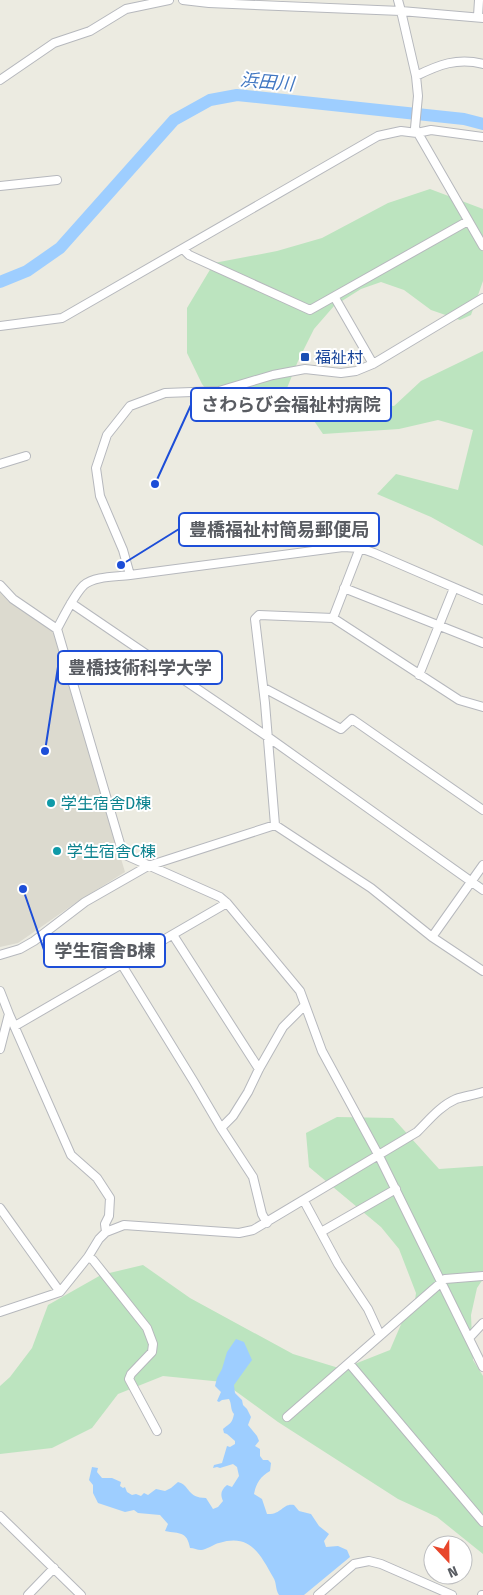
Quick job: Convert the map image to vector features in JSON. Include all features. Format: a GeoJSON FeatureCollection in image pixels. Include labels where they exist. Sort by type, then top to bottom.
{"type":"FeatureCollection","features":[{"type":"Feature","properties":{"kind":"street"},"geometry":{"type":"LineString","coordinates":[[0,80],[54,43],[90,31],[126,9],[169,0]]}},
{"type":"Feature","properties":{"kind":"street"},"geometry":{"type":"LineString","coordinates":[[183,0],[209,3],[401,11],[480,17],[479,0]]}},
{"type":"Feature","properties":{"kind":"street"},"geometry":{"type":"LineString","coordinates":[[398,0],[416,76],[418,96],[416,130],[483,246]]}},
{"type":"Feature","properties":{"kind":"street"},"geometry":{"type":"LineString","coordinates":[[416,76],[451,61],[473,61],[483,64]]}},
{"type":"Feature","properties":{"kind":"street"},"geometry":{"type":"LineString","coordinates":[[0,326],[62,318],[378,136],[401,131],[431,130],[483,137]]}},
{"type":"Feature","properties":{"kind":"street"},"geometry":{"type":"LineString","coordinates":[[0,186],[57,180]]}},
{"type":"Feature","properties":{"kind":"street"},"geometry":{"type":"LineString","coordinates":[[183,249],[189,255],[310,310],[335,298],[468,221]]}},
{"type":"Feature","properties":{"kind":"street"},"geometry":{"type":"LineString","coordinates":[[335,298],[373,364]]}},
{"type":"Feature","properties":{"kind":"street"},"geometry":{"type":"LineString","coordinates":[[130,575],[124,550],[100,496],[96,468],[107,435],[130,406],[166,393],[219,391],[273,375],[305,369],[341,373],[356,371],[373,364],[483,298]]}},
{"type":"Feature","properties":{"kind":"street"},"geometry":{"type":"LineString","coordinates":[[0,464],[26,456]]}},
{"type":"Feature","properties":{"kind":"street"},"geometry":{"type":"LineString","coordinates":[[57,629],[84,585],[97,580],[343,547],[360,548],[483,600]]}},
{"type":"Feature","properties":{"kind":"street"},"geometry":{"type":"LineString","coordinates":[[333,618],[360,548]]}},
{"type":"Feature","properties":{"kind":"street"},"geometry":{"type":"LineString","coordinates":[[0,585],[13,599],[57,629],[123,854],[220,897],[300,991],[322,1051],[379,1156],[483,1367]]}},
{"type":"Feature","properties":{"kind":"street"},"geometry":{"type":"LineString","coordinates":[[344,588],[483,643]]}},
{"type":"Feature","properties":{"kind":"street"},"geometry":{"type":"LineString","coordinates":[[419,675],[454,588]]}},
{"type":"Feature","properties":{"kind":"street"},"geometry":{"type":"LineString","coordinates":[[71,604],[268,737],[483,890]]}},
{"type":"Feature","properties":{"kind":"street"},"geometry":{"type":"LineString","coordinates":[[275,824],[264,688],[256,620],[259,615],[333,618],[459,700],[483,707]]}},
{"type":"Feature","properties":{"kind":"street"},"geometry":{"type":"LineString","coordinates":[[264,688],[341,729],[352,719],[483,810]]}},
{"type":"Feature","properties":{"kind":"street"},"geometry":{"type":"LineString","coordinates":[[0,955],[20,949],[34,941],[85,902],[148,866],[275,824]]}},
{"type":"Feature","properties":{"kind":"street"},"geometry":{"type":"LineString","coordinates":[[275,824],[371,888],[432,937],[483,971]]}},
{"type":"Feature","properties":{"kind":"street"},"geometry":{"type":"LineString","coordinates":[[432,937],[483,865]]}},
{"type":"Feature","properties":{"kind":"street"},"geometry":{"type":"LineString","coordinates":[[15,1026],[227,903]]}},
{"type":"Feature","properties":{"kind":"street"},"geometry":{"type":"LineString","coordinates":[[173,935],[259,1069]]}},
{"type":"Feature","properties":{"kind":"street"},"geometry":{"type":"LineString","coordinates":[[122,965],[253,1177],[262,1214],[267,1223]]}},
{"type":"Feature","properties":{"kind":"street"},"geometry":{"type":"LineString","coordinates":[[0,991],[39,1085],[71,1155],[97,1178],[110,1198],[105,1224],[106,1232]]}},
{"type":"Feature","properties":{"kind":"street"},"geometry":{"type":"LineString","coordinates":[[221,1128],[233,1116],[248,1092],[283,1027],[304,1005]]}},
{"type":"Feature","properties":{"kind":"street"},"geometry":{"type":"LineString","coordinates":[[0,1049],[9,1014]]}},
{"type":"Feature","properties":{"kind":"street"},"geometry":{"type":"LineString","coordinates":[[0,1312],[60,1292],[88,1257],[99,1239],[106,1232],[124,1225],[239,1233],[252,1230],[267,1223],[417,1132],[436,1112],[447,1104],[483,1092]]}},
{"type":"Feature","properties":{"kind":"street"},"geometry":{"type":"LineString","coordinates":[[321,1232],[396,1190]]}},
{"type":"Feature","properties":{"kind":"street"},"geometry":{"type":"LineString","coordinates":[[304,1201],[338,1264],[368,1309],[380,1335]]}},
{"type":"Feature","properties":{"kind":"street"},"geometry":{"type":"LineString","coordinates":[[0,1208],[60,1292]]}},
{"type":"Feature","properties":{"kind":"street"},"geometry":{"type":"LineString","coordinates":[[88,1257],[93,1260],[147,1328],[153,1344],[152,1352],[131,1374],[129,1379],[157,1431]]}},
{"type":"Feature","properties":{"kind":"street"},"geometry":{"type":"LineString","coordinates":[[287,1417],[446,1279],[483,1276]]}},
{"type":"Feature","properties":{"kind":"street"},"geometry":{"type":"LineString","coordinates":[[469,1338],[483,1324]]}},
{"type":"Feature","properties":{"kind":"street"},"geometry":{"type":"LineString","coordinates":[[349,1363],[483,1522]]}},
{"type":"Feature","properties":{"kind":"street"},"geometry":{"type":"LineString","coordinates":[[0,1516],[81,1595]]}},
{"type":"Feature","properties":{"kind":"street"},"geometry":{"type":"LineString","coordinates":[[318,1595],[354,1564],[369,1561],[381,1564],[452,1595]]}},
{"type":"Feature","properties":{"kind":"street"},"geometry":{"type":"LineString","coordinates":[[28,1595],[54,1568]]}},
{"type":"Feature","properties":{"kind":"shaded area"},"geometry":{"type":"Polygon","coordinates":[[[0,591],[8,601],[53,630],[125,872],[74,904],[18,943],[0,947],[0,591]]]}},
{"type":"Feature","properties":{"kind":"green space"},"geometry":{"type":"Polygon","coordinates":[[[430,189],[483,209],[483,281],[471,315],[460,320],[431,310],[404,290],[381,282],[361,289],[334,306],[314,329],[285,393],[253,388],[217,403],[202,384],[187,353],[187,308],[214,263],[277,251],[322,238],[388,203],[430,189]]]}},
{"type":"Feature","properties":{"kind":"green space"},"geometry":{"type":"Polygon","coordinates":[[[483,351],[483,546],[431,517],[377,494],[396,474],[458,490],[473,430],[438,420],[399,429],[323,434],[297,396],[394,406],[421,381],[483,351]]]}},
{"type":"Feature","properties":{"kind":"green space"},"geometry":{"type":"Polygon","coordinates":[[[337,1117],[393,1118],[439,1169],[483,1166],[483,1279],[477,1288],[471,1315],[473,1360],[483,1376],[483,1554],[473,1546],[473,1535],[459,1535],[437,1517],[398,1499],[278,1422],[223,1382],[163,1376],[118,1394],[92,1428],[52,1448],[0,1454],[0,1386],[10,1377],[32,1348],[48,1305],[101,1275],[143,1265],[190,1298],[293,1354],[342,1369],[390,1350],[405,1315],[414,1307],[416,1293],[399,1249],[381,1227],[309,1167],[306,1133],[337,1117]]]}},
{"type":"Feature","properties":{"kind":"water"},"geometry":{"type":"Polygon","coordinates":[[[236,1339],[244,1342],[252,1360],[234,1385],[235,1393],[242,1400],[251,1417],[248,1425],[259,1441],[255,1446],[260,1449],[260,1456],[263,1460],[268,1460],[271,1463],[270,1471],[259,1480],[254,1494],[262,1499],[267,1514],[276,1513],[287,1506],[294,1505],[299,1511],[311,1514],[319,1526],[329,1534],[324,1541],[326,1547],[338,1546],[347,1550],[350,1557],[304,1595],[279,1595],[274,1579],[258,1553],[246,1543],[230,1541],[203,1550],[190,1548],[185,1536],[165,1531],[168,1524],[160,1515],[138,1513],[134,1510],[125,1512],[98,1503],[93,1493],[93,1485],[89,1480],[92,1467],[98,1468],[97,1472],[102,1478],[112,1478],[121,1482],[120,1486],[125,1487],[127,1492],[132,1495],[141,1496],[144,1493],[148,1495],[156,1489],[165,1491],[178,1482],[195,1496],[206,1498],[213,1509],[218,1507],[223,1501],[221,1494],[223,1489],[227,1485],[232,1487],[239,1476],[237,1467],[233,1464],[213,1468],[214,1465],[222,1463],[227,1446],[230,1447],[235,1444],[235,1441],[224,1433],[223,1429],[230,1423],[234,1414],[230,1401],[229,1399],[217,1401],[221,1392],[215,1386],[227,1352],[236,1339]]]}},
{"type":"Feature","properties":{"kind":"waterway","name":"浜田川"},"geometry":{"type":"LineString","coordinates":[[0,282],[27,271],[60,248],[174,120],[210,100],[237,95],[464,119],[483,124]]}},
{"type":"Feature","properties":{"kind":"place","name":"福祉村"},"geometry":{"type":"Point","coordinates":[305,357]}},
{"type":"Feature","properties":{"kind":"place","name":"さわらび会福祉村病院"},"geometry":{"type":"Point","coordinates":[155,484]}},
{"type":"Feature","properties":{"kind":"place","name":"豊橋福祉村簡易郵便局"},"geometry":{"type":"Point","coordinates":[121,565]}},
{"type":"Feature","properties":{"kind":"place","name":"豊橋技術科学大学"},"geometry":{"type":"Point","coordinates":[45,751]}},
{"type":"Feature","properties":{"kind":"place","name":"学生宿舎D棟"},"geometry":{"type":"Point","coordinates":[51,803]}},
{"type":"Feature","properties":{"kind":"place","name":"学生宿舎C棟"},"geometry":{"type":"Point","coordinates":[57,851]}},
{"type":"Feature","properties":{"kind":"place","name":"学生宿舎B棟"},"geometry":{"type":"Point","coordinates":[23,889]}}]}
